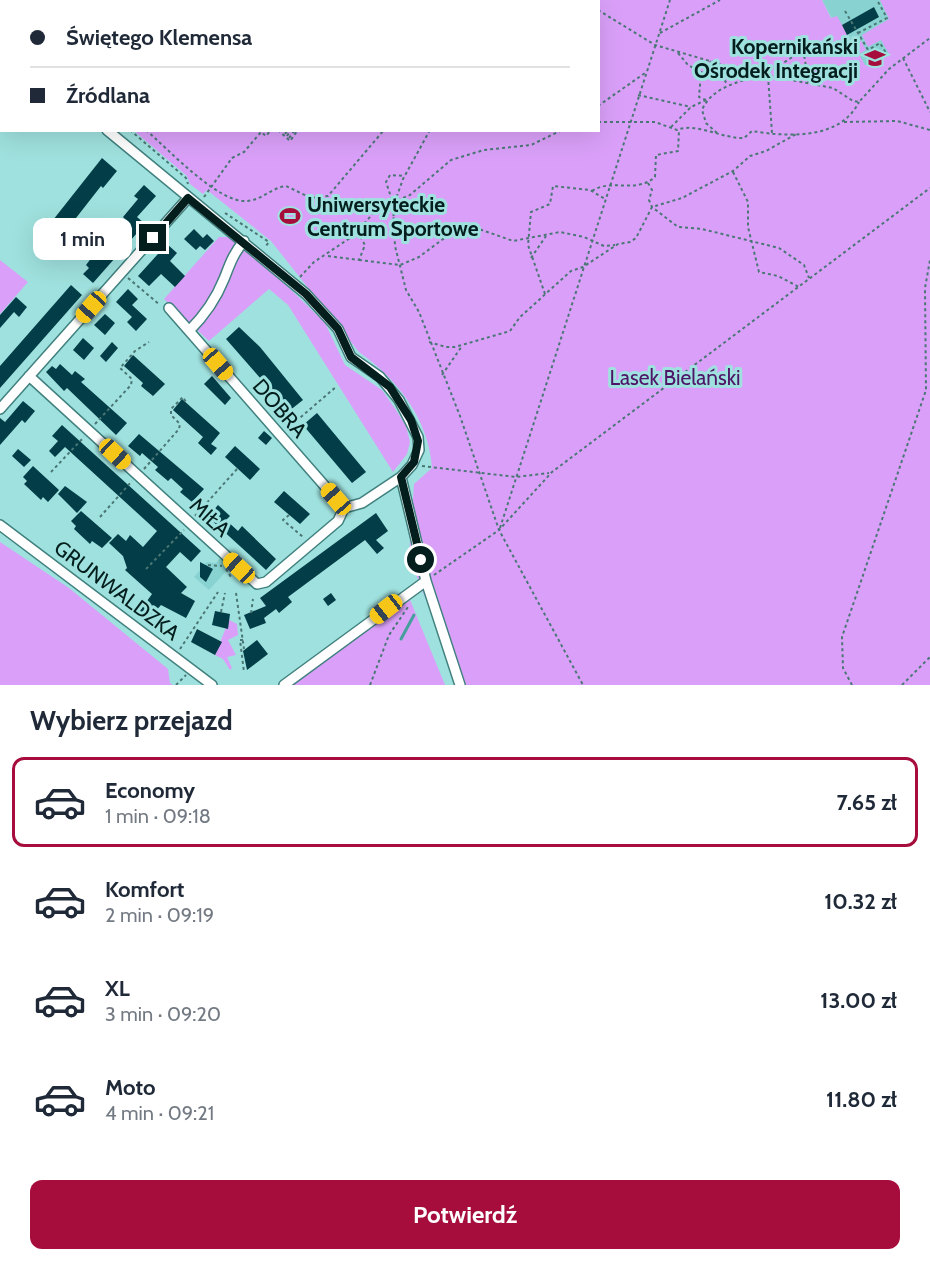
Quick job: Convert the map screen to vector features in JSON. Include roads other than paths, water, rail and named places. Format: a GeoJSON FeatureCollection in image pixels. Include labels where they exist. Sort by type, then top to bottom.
{"type":"FeatureCollection","features":[{"type":"Feature","properties":{"kind":"street"},"geometry":{"type":"LineString","coordinates":[[109,132],[293,283],[334,324],[351,357],[390,387],[411,420],[418,437],[419,450],[412,465],[401,477],[362,503],[344,508]]}},
{"type":"Feature","properties":{"kind":"street"},"geometry":{"type":"LineString","coordinates":[[0,409],[188,198]]}},
{"type":"Feature","properties":{"kind":"street"},"geometry":{"type":"LineString","coordinates":[[189,331],[210,306],[223,281],[230,259],[244,241]]}},
{"type":"Feature","properties":{"kind":"street","name":"DOBRA"},"geometry":{"type":"LineString","coordinates":[[167,309],[189,331],[344,508]]}},
{"type":"Feature","properties":{"kind":"street","name":"MIŁA"},"geometry":{"type":"LineString","coordinates":[[29,376],[254,583],[266,582],[338,522],[344,508]]}},
{"type":"Feature","properties":{"kind":"street"},"geometry":{"type":"LineString","coordinates":[[401,477],[426,581],[460,685]]}},
{"type":"Feature","properties":{"kind":"street","name":"GRUNWALDZKA"},"geometry":{"type":"LineString","coordinates":[[0,525],[212,685]]}},
{"type":"Feature","properties":{"kind":"street"},"geometry":{"type":"LineString","coordinates":[[285,685],[426,581]]}},
{"type":"Feature","properties":{"kind":"waterway"},"geometry":{"type":"LineString","coordinates":[[401,639],[414,615]]}},
{"type":"Feature","properties":{"kind":"place","name":"Kopernikański Ośrodek Integracji"},"geometry":{"type":"Point","coordinates":[875,58]}},
{"type":"Feature","properties":{"kind":"place","name":"Uniwersyteckie Centrum Sportowe"},"geometry":{"type":"Point","coordinates":[290,216]}},
{"type":"Feature","properties":{"kind":"park label","name":"Lasek Bielański"},"geometry":{"type":"Point","coordinates":[675,377]}}]}
